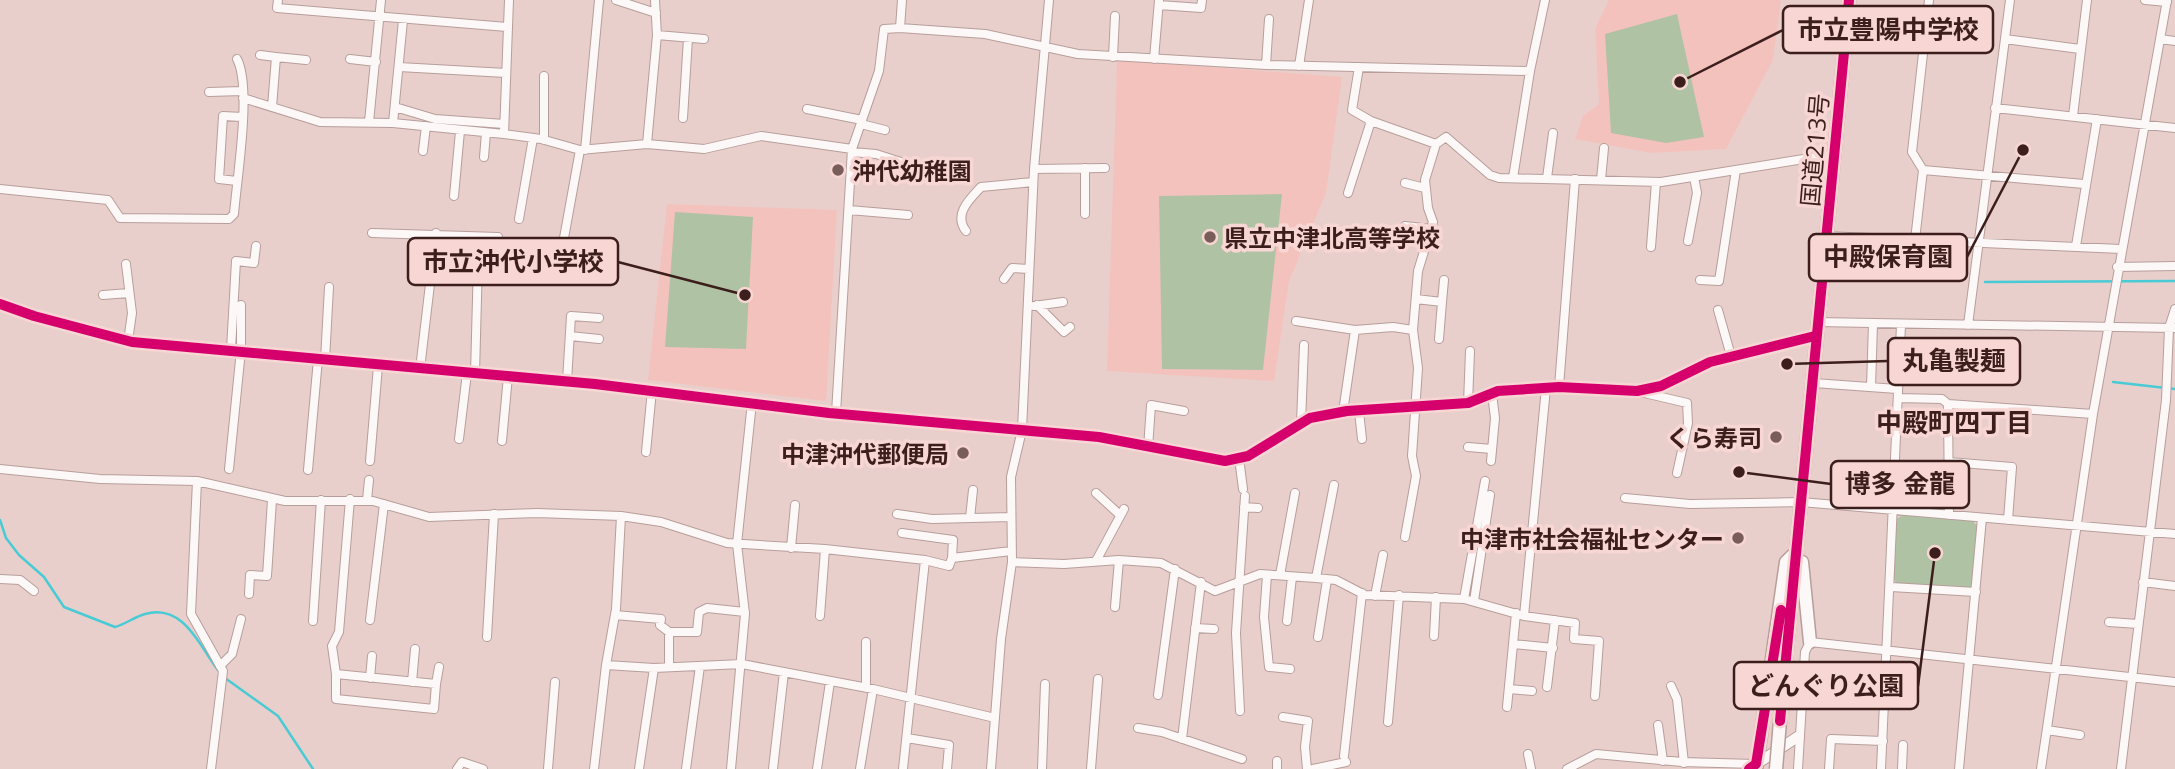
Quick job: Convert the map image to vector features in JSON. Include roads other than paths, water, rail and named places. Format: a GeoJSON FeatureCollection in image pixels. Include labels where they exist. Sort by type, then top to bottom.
{"type":"FeatureCollection","features":[{"type":"Feature","properties":{"kind":"highway","name":"国道213号"},"geometry":{"type":"LineString","coordinates":[[1776,769],[1814,383],[1816,322],[1827,236],[1849,0]]}},
{"type":"Feature","properties":{"kind":"highway"},"geometry":{"type":"LineString","coordinates":[[1801,502],[1802,576],[1810,642]]}},
{"type":"Feature","properties":{"kind":"highway"},"geometry":{"type":"LineString","coordinates":[[1754,767],[1786,562],[1796,552]]}},
{"type":"Feature","properties":{"kind":"main road"},"geometry":{"type":"LineString","coordinates":[[1754,767],[1799,736]]}},
{"type":"Feature","properties":{"kind":"street"},"geometry":{"type":"LineString","coordinates":[[278,0],[277,8],[508,27]]}},
{"type":"Feature","properties":{"kind":"street"},"geometry":{"type":"LineString","coordinates":[[369,122],[381,0]]}},
{"type":"Feature","properties":{"kind":"street"},"geometry":{"type":"LineString","coordinates":[[504,134],[509,0]]}},
{"type":"Feature","properties":{"kind":"street"},"geometry":{"type":"LineString","coordinates":[[562,249],[582,150],[599,0]]}},
{"type":"Feature","properties":{"kind":"street"},"geometry":{"type":"LineString","coordinates":[[616,0],[656,13]]}},
{"type":"Feature","properties":{"kind":"street"},"geometry":{"type":"LineString","coordinates":[[647,144],[657,35],[654,0]]}},
{"type":"Feature","properties":{"kind":"street"},"geometry":{"type":"LineString","coordinates":[[900,28],[902,0]]}},
{"type":"Feature","properties":{"kind":"street"},"geometry":{"type":"LineString","coordinates":[[991,769],[1012,562],[1011,477],[1022,430],[1033,182],[1049,0]]}},
{"type":"Feature","properties":{"kind":"street"},"geometry":{"type":"LineString","coordinates":[[1154,60],[1159,3],[1201,8],[1202,0]]}},
{"type":"Feature","properties":{"kind":"street"},"geometry":{"type":"LineString","coordinates":[[1299,66],[1309,0]]}},
{"type":"Feature","properties":{"kind":"street"},"geometry":{"type":"LineString","coordinates":[[1513,178],[1530,71],[1545,0]]}},
{"type":"Feature","properties":{"kind":"street"},"geometry":{"type":"LineString","coordinates":[[1915,240],[1923,170],[1912,152],[1928,0]]}},
{"type":"Feature","properties":{"kind":"street"},"geometry":{"type":"LineString","coordinates":[[1968,325],[2010,0]]}},
{"type":"Feature","properties":{"kind":"street"},"geometry":{"type":"LineString","coordinates":[[2073,116],[2087,0]]}},
{"type":"Feature","properties":{"kind":"street"},"geometry":{"type":"LineString","coordinates":[[2041,769],[2092,414],[2167,1],[2145,0]]}},
{"type":"Feature","properties":{"kind":"street"},"geometry":{"type":"LineString","coordinates":[[1113,57],[1115,16]]}},
{"type":"Feature","properties":{"kind":"street"},"geometry":{"type":"LineString","coordinates":[[1266,65],[1269,19]]}},
{"type":"Feature","properties":{"kind":"street"},"geometry":{"type":"LineString","coordinates":[[393,123],[403,20]]}},
{"type":"Feature","properties":{"kind":"street"},"geometry":{"type":"LineString","coordinates":[[832,413],[852,150],[878,71],[884,29],[985,34],[1045,49],[1154,60],[1530,71]]}},
{"type":"Feature","properties":{"kind":"street"},"geometry":{"type":"LineString","coordinates":[[657,35],[704,39]]}},
{"type":"Feature","properties":{"kind":"street"},"geometry":{"type":"LineString","coordinates":[[684,118],[688,38]]}},
{"type":"Feature","properties":{"kind":"street"},"geometry":{"type":"LineString","coordinates":[[2005,38],[2080,48]]}},
{"type":"Feature","properties":{"kind":"street"},"geometry":{"type":"LineString","coordinates":[[2160,39],[2175,41]]}},
{"type":"Feature","properties":{"kind":"street"},"geometry":{"type":"LineString","coordinates":[[260,55],[306,60]]}},
{"type":"Feature","properties":{"kind":"street"},"geometry":{"type":"LineString","coordinates":[[272,107],[276,57]]}},
{"type":"Feature","properties":{"kind":"street"},"geometry":{"type":"LineString","coordinates":[[0,190],[108,200],[120,218],[229,219],[234,214],[242,117],[242,69],[237,59]]}},
{"type":"Feature","properties":{"kind":"street"},"geometry":{"type":"LineString","coordinates":[[350,59],[376,62]]}},
{"type":"Feature","properties":{"kind":"street"},"geometry":{"type":"LineString","coordinates":[[399,67],[506,73]]}},
{"type":"Feature","properties":{"kind":"street"},"geometry":{"type":"LineString","coordinates":[[1359,67],[1352,110],[1371,121],[1436,144]]}},
{"type":"Feature","properties":{"kind":"street"},"geometry":{"type":"LineString","coordinates":[[544,76],[544,140]]}},
{"type":"Feature","properties":{"kind":"street"},"geometry":{"type":"LineString","coordinates":[[209,92],[242,94],[320,122],[393,123],[504,134],[544,140],[582,150],[647,144],[704,149],[761,135],[876,154],[901,162]]}},
{"type":"Feature","properties":{"kind":"street"},"geometry":{"type":"LineString","coordinates":[[395,107],[435,119],[504,124]]}},
{"type":"Feature","properties":{"kind":"street"},"geometry":{"type":"LineString","coordinates":[[1995,108],[2175,128]]}},
{"type":"Feature","properties":{"kind":"street"},"geometry":{"type":"LineString","coordinates":[[807,109],[885,130]]}},
{"type":"Feature","properties":{"kind":"street"},"geometry":{"type":"LineString","coordinates":[[237,181],[219,179],[222,128],[223,116],[242,117]]}},
{"type":"Feature","properties":{"kind":"street"},"geometry":{"type":"LineString","coordinates":[[2076,246],[2084,184],[2097,119]]}},
{"type":"Feature","properties":{"kind":"street"},"geometry":{"type":"LineString","coordinates":[[1348,193],[1371,121]]}},
{"type":"Feature","properties":{"kind":"street"},"geometry":{"type":"LineString","coordinates":[[424,151],[426,126]]}},
{"type":"Feature","properties":{"kind":"street"},"geometry":{"type":"LineString","coordinates":[[454,195],[460,131]]}},
{"type":"Feature","properties":{"kind":"street"},"geometry":{"type":"LineString","coordinates":[[484,157],[486,133]]}},
{"type":"Feature","properties":{"kind":"street"},"geometry":{"type":"LineString","coordinates":[[1547,178],[1553,133]]}},
{"type":"Feature","properties":{"kind":"street"},"geometry":{"type":"LineString","coordinates":[[1405,537],[1416,476],[1412,456],[1418,368],[1413,330],[1419,271],[1433,222],[1425,188],[1436,144],[1446,136],[1490,175],[1656,182],[1835,153]]}},
{"type":"Feature","properties":{"kind":"street"},"geometry":{"type":"LineString","coordinates":[[519,219],[533,138]]}},
{"type":"Feature","properties":{"kind":"street"},"geometry":{"type":"LineString","coordinates":[[1601,180],[1604,148]]}},
{"type":"Feature","properties":{"kind":"street"},"geometry":{"type":"LineString","coordinates":[[1085,168],[1085,214]]}},
{"type":"Feature","properties":{"kind":"street"},"geometry":{"type":"LineString","coordinates":[[1034,169],[1105,168]]}},
{"type":"Feature","properties":{"kind":"street"},"geometry":{"type":"LineString","coordinates":[[1700,280],[1719,281],[1736,170]]}},
{"type":"Feature","properties":{"kind":"street"},"geometry":{"type":"LineString","coordinates":[[1923,170],[2084,184]]}},
{"type":"Feature","properties":{"kind":"street"},"geometry":{"type":"LineString","coordinates":[[1688,241],[1698,193],[1694,177]]}},
{"type":"Feature","properties":{"kind":"street"},"geometry":{"type":"LineString","coordinates":[[1559,387],[1575,179]]}},
{"type":"Feature","properties":{"kind":"street"},"geometry":{"type":"LineString","coordinates":[[965,231],[962,225],[962,208],[981,187],[1033,182]]}},
{"type":"Feature","properties":{"kind":"street"},"geometry":{"type":"LineString","coordinates":[[1651,247],[1656,182]]}},
{"type":"Feature","properties":{"kind":"street"},"geometry":{"type":"LineString","coordinates":[[1405,183],[1425,188]]}},
{"type":"Feature","properties":{"kind":"street"},"geometry":{"type":"LineString","coordinates":[[849,210],[908,215]]}},
{"type":"Feature","properties":{"kind":"street"},"geometry":{"type":"LineString","coordinates":[[1405,226],[1431,229]]}},
{"type":"Feature","properties":{"kind":"street"},"geometry":{"type":"LineString","coordinates":[[372,233],[498,237]]}},
{"type":"Feature","properties":{"kind":"street"},"geometry":{"type":"LineString","coordinates":[[420,369],[436,233]]}},
{"type":"Feature","properties":{"kind":"street"},"geometry":{"type":"LineString","coordinates":[[1827,236],[2121,249]]}},
{"type":"Feature","properties":{"kind":"street"},"geometry":{"type":"LineString","coordinates":[[231,349],[236,261],[254,263],[256,246]]}},
{"type":"Feature","properties":{"kind":"street"},"geometry":{"type":"LineString","coordinates":[[458,439],[471,373],[478,260]]}},
{"type":"Feature","properties":{"kind":"street"},"geometry":{"type":"LineString","coordinates":[[126,264],[132,313],[128,341]]}},
{"type":"Feature","properties":{"kind":"street"},"geometry":{"type":"LineString","coordinates":[[2117,267],[2175,266]]}},
{"type":"Feature","properties":{"kind":"street"},"geometry":{"type":"LineString","coordinates":[[1004,279],[1012,268],[1029,269]]}},
{"type":"Feature","properties":{"kind":"street"},"geometry":{"type":"LineString","coordinates":[[1439,339],[1444,280]]}},
{"type":"Feature","properties":{"kind":"street"},"geometry":{"type":"LineString","coordinates":[[308,470],[329,287]]}},
{"type":"Feature","properties":{"kind":"street"},"geometry":{"type":"LineString","coordinates":[[103,295],[129,293]]}},
{"type":"Feature","properties":{"kind":"street"},"geometry":{"type":"LineString","coordinates":[[1416,299],[1442,302]]}},
{"type":"Feature","properties":{"kind":"street"},"geometry":{"type":"LineString","coordinates":[[1027,307],[1063,302]]}},
{"type":"Feature","properties":{"kind":"street"},"geometry":{"type":"LineString","coordinates":[[0,304],[128,341],[231,349],[378,366],[567,381],[832,413],[1099,437],[1225,461],[1248,456],[1310,418],[1343,412],[1468,403],[1492,394],[1559,387],[1637,391],[1687,403],[1688,423],[1677,473]]}},
{"type":"Feature","properties":{"kind":"street"},"geometry":{"type":"LineString","coordinates":[[229,469],[241,350],[241,305]]}},
{"type":"Feature","properties":{"kind":"street"},"geometry":{"type":"LineString","coordinates":[[1037,305],[1064,332],[1070,327]]}},
{"type":"Feature","properties":{"kind":"street"},"geometry":{"type":"LineString","coordinates":[[2121,769],[2148,531],[2170,400],[2175,309]]}},
{"type":"Feature","properties":{"kind":"street"},"geometry":{"type":"LineString","coordinates":[[1718,310],[1731,356]]}},
{"type":"Feature","properties":{"kind":"street"},"geometry":{"type":"LineString","coordinates":[[567,381],[571,316],[599,318]]}},
{"type":"Feature","properties":{"kind":"street"},"geometry":{"type":"LineString","coordinates":[[1296,321],[1355,330],[1393,327],[1413,330]]}},
{"type":"Feature","properties":{"kind":"street"},"geometry":{"type":"LineString","coordinates":[[1816,322],[2172,328]]}},
{"type":"Feature","properties":{"kind":"street"},"geometry":{"type":"LineString","coordinates":[[1871,387],[1873,324]]}},
{"type":"Feature","properties":{"kind":"street"},"geometry":{"type":"LineString","coordinates":[[1881,769],[1895,511],[1901,325]]}},
{"type":"Feature","properties":{"kind":"street"},"geometry":{"type":"LineString","coordinates":[[1343,412],[1355,330]]}},
{"type":"Feature","properties":{"kind":"street"},"geometry":{"type":"LineString","coordinates":[[1637,391],[1661,386],[1710,362],[1815,336]]}},
{"type":"Feature","properties":{"kind":"street"},"geometry":{"type":"LineString","coordinates":[[570,337],[598,339]]}},
{"type":"Feature","properties":{"kind":"street"},"geometry":{"type":"LineString","coordinates":[[1301,423],[1304,345]]}},
{"type":"Feature","properties":{"kind":"street"},"geometry":{"type":"LineString","coordinates":[[1468,403],[1470,351]]}},
{"type":"Feature","properties":{"kind":"street"},"geometry":{"type":"LineString","coordinates":[[370,461],[378,366]]}},
{"type":"Feature","properties":{"kind":"street"},"geometry":{"type":"LineString","coordinates":[[502,441],[508,376]]}},
{"type":"Feature","properties":{"kind":"street"},"geometry":{"type":"LineString","coordinates":[[1814,383],[1871,387],[1898,394],[1942,399],[1948,404],[2092,414]]}},
{"type":"Feature","properties":{"kind":"street"},"geometry":{"type":"LineString","coordinates":[[1507,707],[1546,388]]}},
{"type":"Feature","properties":{"kind":"street"},"geometry":{"type":"LineString","coordinates":[[646,452],[652,390]]}},
{"type":"Feature","properties":{"kind":"street"},"geometry":{"type":"LineString","coordinates":[[1491,461],[1495,418],[1492,394]]}},
{"type":"Feature","properties":{"kind":"street"},"geometry":{"type":"LineString","coordinates":[[731,769],[745,612],[737,544],[752,402]]}},
{"type":"Feature","properties":{"kind":"street"},"geometry":{"type":"LineString","coordinates":[[1948,404],[1949,515]]}},
{"type":"Feature","properties":{"kind":"street"},"geometry":{"type":"LineString","coordinates":[[1147,448],[1151,405],[1184,411]]}},
{"type":"Feature","properties":{"kind":"street"},"geometry":{"type":"LineString","coordinates":[[1359,411],[1362,439]]}},
{"type":"Feature","properties":{"kind":"street"},"geometry":{"type":"LineString","coordinates":[[1468,447],[1492,449]]}},
{"type":"Feature","properties":{"kind":"street"},"geometry":{"type":"LineString","coordinates":[[1239,458],[1244,493],[1236,633],[1240,711]]}},
{"type":"Feature","properties":{"kind":"street"},"geometry":{"type":"LineString","coordinates":[[1949,462],[2012,467],[2008,520]]}},
{"type":"Feature","properties":{"kind":"street"},"geometry":{"type":"LineString","coordinates":[[0,469],[100,479],[197,481],[272,500],[367,500],[429,517],[494,514],[621,516],[661,522],[701,536],[737,544],[825,549],[925,560],[949,566],[953,540],[902,533]]}},
{"type":"Feature","properties":{"kind":"street"},"geometry":{"type":"LineString","coordinates":[[367,500],[369,480]]}},
{"type":"Feature","properties":{"kind":"street"},"geometry":{"type":"LineString","coordinates":[[197,481],[191,614],[223,671],[211,769]]}},
{"type":"Feature","properties":{"kind":"street"},"geometry":{"type":"LineString","coordinates":[[1464,599],[1485,481]]}},
{"type":"Feature","properties":{"kind":"street"},"geometry":{"type":"LineString","coordinates":[[1316,578],[1334,485]]}},
{"type":"Feature","properties":{"kind":"street"},"geometry":{"type":"LineString","coordinates":[[970,518],[972,490]]}},
{"type":"Feature","properties":{"kind":"street"},"geometry":{"type":"LineString","coordinates":[[1096,493],[1122,512],[1096,561]]}},
{"type":"Feature","properties":{"kind":"street"},"geometry":{"type":"LineString","coordinates":[[1280,575],[1294,493]]}},
{"type":"Feature","properties":{"kind":"street"},"geometry":{"type":"LineString","coordinates":[[1474,601],[1490,495]]}},
{"type":"Feature","properties":{"kind":"street"},"geometry":{"type":"LineString","coordinates":[[1625,498],[1690,504],[1801,502],[2175,534]]}},
{"type":"Feature","properties":{"kind":"street"},"geometry":{"type":"LineString","coordinates":[[350,499],[339,632],[332,646],[336,699],[444,709]]}},
{"type":"Feature","properties":{"kind":"street"},"geometry":{"type":"LineString","coordinates":[[249,594],[250,575],[267,576],[272,500]]}},
{"type":"Feature","properties":{"kind":"street"},"geometry":{"type":"LineString","coordinates":[[313,621],[321,500]]}},
{"type":"Feature","properties":{"kind":"street"},"geometry":{"type":"LineString","coordinates":[[370,621],[384,504]]}},
{"type":"Feature","properties":{"kind":"street"},"geometry":{"type":"LineString","coordinates":[[791,548],[795,505]]}},
{"type":"Feature","properties":{"kind":"street"},"geometry":{"type":"LineString","coordinates":[[1244,507],[1258,508]]}},
{"type":"Feature","properties":{"kind":"street"},"geometry":{"type":"LineString","coordinates":[[487,637],[494,514]]}},
{"type":"Feature","properties":{"kind":"street"},"geometry":{"type":"LineString","coordinates":[[897,514],[932,519],[1011,517]]}},
{"type":"Feature","properties":{"kind":"street"},"geometry":{"type":"LineString","coordinates":[[594,769],[606,665],[615,615],[621,516]]}},
{"type":"Feature","properties":{"kind":"street"},"geometry":{"type":"LineString","coordinates":[[1959,769],[1982,518]]}},
{"type":"Feature","properties":{"kind":"street"},"geometry":{"type":"LineString","coordinates":[[820,616],[825,549]]}},
{"type":"Feature","properties":{"kind":"street"},"geometry":{"type":"LineString","coordinates":[[952,558],[1012,551]]}},
{"type":"Feature","properties":{"kind":"street"},"geometry":{"type":"LineString","coordinates":[[1375,596],[1383,555]]}},
{"type":"Feature","properties":{"kind":"street"},"geometry":{"type":"LineString","coordinates":[[903,769],[913,698],[925,560]]}},
{"type":"Feature","properties":{"kind":"street"},"geometry":{"type":"LineString","coordinates":[[1115,607],[1119,560]]}},
{"type":"Feature","properties":{"kind":"street"},"geometry":{"type":"LineString","coordinates":[[1012,562],[1063,565],[1119,560],[1161,564],[1215,590],[1252,576],[1280,575],[1336,580],[1375,596],[1464,599],[1520,615],[1575,623],[1574,639],[1599,641],[1595,695]]}},
{"type":"Feature","properties":{"kind":"street"},"geometry":{"type":"LineString","coordinates":[[1158,695],[1175,569]]}},
{"type":"Feature","properties":{"kind":"street"},"geometry":{"type":"LineString","coordinates":[[1267,575],[1264,617],[1269,667],[1290,669]]}},
{"type":"Feature","properties":{"kind":"street"},"geometry":{"type":"LineString","coordinates":[[1287,621],[1292,577]]}},
{"type":"Feature","properties":{"kind":"street"},"geometry":{"type":"LineString","coordinates":[[0,579],[20,580],[34,591]]}},
{"type":"Feature","properties":{"kind":"street"},"geometry":{"type":"LineString","coordinates":[[1318,637],[1327,580]]}},
{"type":"Feature","properties":{"kind":"street"},"geometry":{"type":"LineString","coordinates":[[1182,739],[1200,582]]}},
{"type":"Feature","properties":{"kind":"street"},"geometry":{"type":"LineString","coordinates":[[2143,582],[2175,586]]}},
{"type":"Feature","properties":{"kind":"street"},"geometry":{"type":"LineString","coordinates":[[1891,587],[1976,592]]}},
{"type":"Feature","properties":{"kind":"street"},"geometry":{"type":"LineString","coordinates":[[1313,769],[1345,759],[1363,593]]}},
{"type":"Feature","properties":{"kind":"street"},"geometry":{"type":"LineString","coordinates":[[1388,722],[1399,595]]}},
{"type":"Feature","properties":{"kind":"street"},"geometry":{"type":"LineString","coordinates":[[1434,636],[1436,597]]}},
{"type":"Feature","properties":{"kind":"street"},"geometry":{"type":"LineString","coordinates":[[615,615],[661,619],[660,625],[669,632],[697,632],[699,612],[707,608],[745,612]]}},
{"type":"Feature","properties":{"kind":"street"},"geometry":{"type":"LineString","coordinates":[[220,666],[232,654],[241,619]]}},
{"type":"Feature","properties":{"kind":"street"},"geometry":{"type":"LineString","coordinates":[[1547,687],[1555,620]]}},
{"type":"Feature","properties":{"kind":"street"},"geometry":{"type":"LineString","coordinates":[[2109,622],[2138,624]]}},
{"type":"Feature","properties":{"kind":"street"},"geometry":{"type":"LineString","coordinates":[[1195,628],[1214,629]]}},
{"type":"Feature","properties":{"kind":"street"},"geometry":{"type":"LineString","coordinates":[[669,632],[669,667]]}},
{"type":"Feature","properties":{"kind":"street"},"geometry":{"type":"LineString","coordinates":[[860,769],[869,689],[866,642]]}},
{"type":"Feature","properties":{"kind":"street"},"geometry":{"type":"LineString","coordinates":[[1798,769],[1805,652],[1810,642],[2175,682]]}},
{"type":"Feature","properties":{"kind":"street"},"geometry":{"type":"LineString","coordinates":[[1513,644],[1553,648]]}},
{"type":"Feature","properties":{"kind":"street"},"geometry":{"type":"LineString","coordinates":[[412,682],[415,649]]}},
{"type":"Feature","properties":{"kind":"street"},"geometry":{"type":"LineString","coordinates":[[370,678],[372,656]]}},
{"type":"Feature","properties":{"kind":"street"},"geometry":{"type":"LineString","coordinates":[[606,665],[654,668],[742,664],[913,698],[995,718]]}},
{"type":"Feature","properties":{"kind":"street"},"geometry":{"type":"LineString","coordinates":[[686,769],[700,666]]}},
{"type":"Feature","properties":{"kind":"street"},"geometry":{"type":"LineString","coordinates":[[434,709],[439,667]]}},
{"type":"Feature","properties":{"kind":"street"},"geometry":{"type":"LineString","coordinates":[[639,769],[654,668]]}},
{"type":"Feature","properties":{"kind":"street"},"geometry":{"type":"LineString","coordinates":[[773,769],[784,672]]}},
{"type":"Feature","properties":{"kind":"street"},"geometry":{"type":"LineString","coordinates":[[336,674],[436,684]]}},
{"type":"Feature","properties":{"kind":"street"},"geometry":{"type":"LineString","coordinates":[[1091,769],[1098,679]]}},
{"type":"Feature","properties":{"kind":"street"},"geometry":{"type":"LineString","coordinates":[[548,769],[555,682]]}},
{"type":"Feature","properties":{"kind":"street"},"geometry":{"type":"LineString","coordinates":[[817,769],[830,682]]}},
{"type":"Feature","properties":{"kind":"street"},"geometry":{"type":"LineString","coordinates":[[1041,769],[1045,684]]}},
{"type":"Feature","properties":{"kind":"street"},"geometry":{"type":"LineString","coordinates":[[1671,686],[1677,699],[1688,765]]}},
{"type":"Feature","properties":{"kind":"street"},"geometry":{"type":"LineString","coordinates":[[1508,689],[1532,691]]}},
{"type":"Feature","properties":{"kind":"street"},"geometry":{"type":"LineString","coordinates":[[1283,718],[1308,722],[1305,747],[1307,769]]}},
{"type":"Feature","properties":{"kind":"street"},"geometry":{"type":"LineString","coordinates":[[1658,725],[1663,761]]}},
{"type":"Feature","properties":{"kind":"street"},"geometry":{"type":"LineString","coordinates":[[1144,726],[1242,759]]}},
{"type":"Feature","properties":{"kind":"street"},"geometry":{"type":"LineString","coordinates":[[2047,730],[2080,735]]}},
{"type":"Feature","properties":{"kind":"street"},"geometry":{"type":"LineString","coordinates":[[907,738],[950,745],[947,769]]}},
{"type":"Feature","properties":{"kind":"street"},"geometry":{"type":"LineString","coordinates":[[1829,769],[1831,739],[1883,741]]}},
{"type":"Feature","properties":{"kind":"street"},"geometry":{"type":"LineString","coordinates":[[1902,769],[1903,745]]}},
{"type":"Feature","properties":{"kind":"street"},"geometry":{"type":"LineString","coordinates":[[1528,754],[1531,769]]}},
{"type":"Feature","properties":{"kind":"street"},"geometry":{"type":"LineString","coordinates":[[1567,769],[1596,754],[1688,765],[1754,767]]}},
{"type":"Feature","properties":{"kind":"street"},"geometry":{"type":"LineString","coordinates":[[457,769],[462,762],[483,769]]}},
{"type":"Feature","properties":{"kind":"waterway"},"geometry":{"type":"LineString","coordinates":[[1985,282],[2175,281]]}},
{"type":"Feature","properties":{"kind":"waterway"},"geometry":{"type":"LineString","coordinates":[[2113,382],[2175,389]]}},
{"type":"Feature","properties":{"kind":"waterway"},"geometry":{"type":"LineString","coordinates":[[0,520],[6,538],[19,555],[44,577],[64,607],[115,627],[145,614],[159,612],[170,615],[189,629],[218,670]]}},
{"type":"Feature","properties":{"kind":"waterway"},"geometry":{"type":"LineString","coordinates":[[225,678],[278,716],[313,769]]}},
{"type":"Feature","properties":{"kind":"place","name":"市立豊陽中学校"},"geometry":{"type":"Point","coordinates":[1680,82]}},
{"type":"Feature","properties":{"kind":"place","name":"中殿保育園"},"geometry":{"type":"Point","coordinates":[2023,150]}},
{"type":"Feature","properties":{"kind":"place","name":"沖代幼稚園"},"geometry":{"type":"Point","coordinates":[838,170]}},
{"type":"Feature","properties":{"kind":"place","name":"県立中津北高等学校"},"geometry":{"type":"Point","coordinates":[1210,237]}},
{"type":"Feature","properties":{"kind":"place","name":"市立沖代小学校"},"geometry":{"type":"Point","coordinates":[745,295]}},
{"type":"Feature","properties":{"kind":"place","name":"丸亀製麺"},"geometry":{"type":"Point","coordinates":[1787,364]}},
{"type":"Feature","properties":{"kind":"place","name":"くら寿司"},"geometry":{"type":"Point","coordinates":[1776,437]}},
{"type":"Feature","properties":{"kind":"place","name":"中津沖代郵便局"},"geometry":{"type":"Point","coordinates":[963,453]}},
{"type":"Feature","properties":{"kind":"place","name":"博多 金龍"},"geometry":{"type":"Point","coordinates":[1739,472]}},
{"type":"Feature","properties":{"kind":"place","name":"中津市社会福祉センター"},"geometry":{"type":"Point","coordinates":[1738,538]}},
{"type":"Feature","properties":{"kind":"place","name":"どんぐり公園"},"geometry":{"type":"Point","coordinates":[1935,553]}},
{"type":"Feature","properties":{"kind":"district","name":"中殿町四丁目"},"geometry":{"type":"Point","coordinates":[1954,422]}}]}
